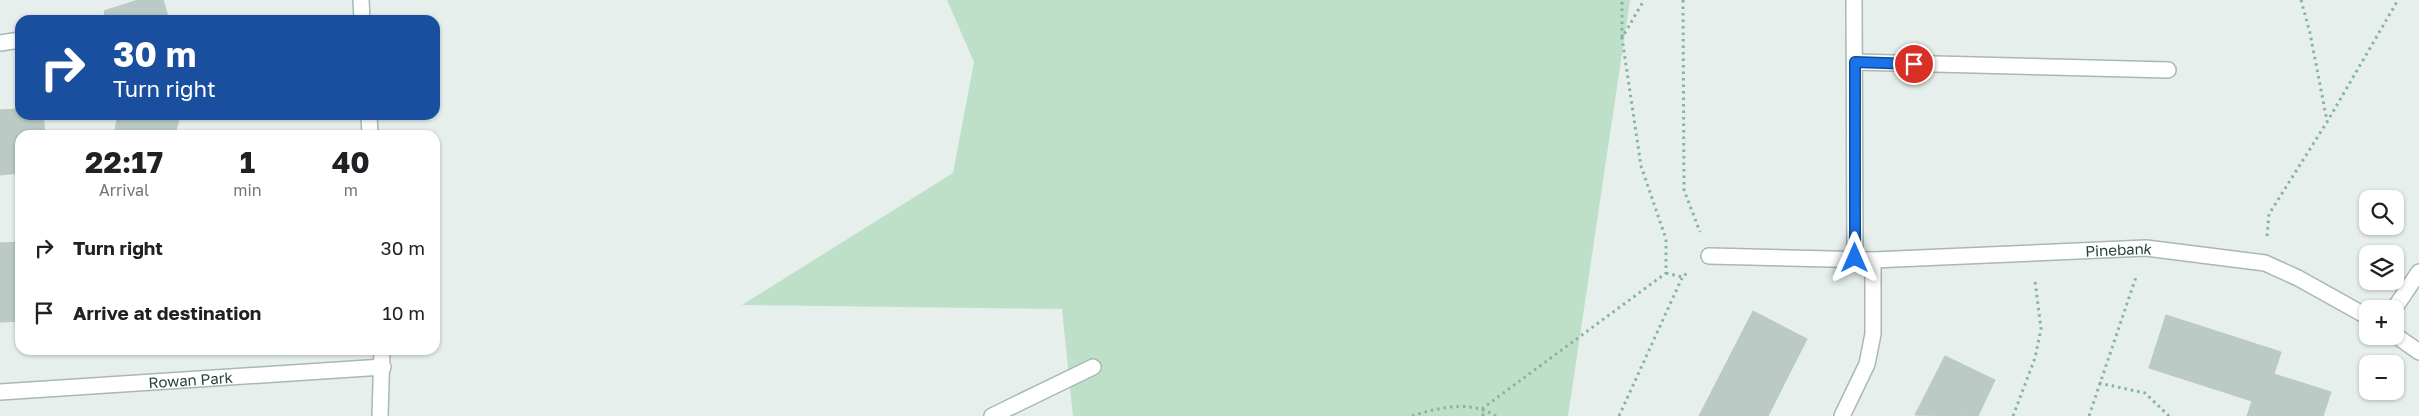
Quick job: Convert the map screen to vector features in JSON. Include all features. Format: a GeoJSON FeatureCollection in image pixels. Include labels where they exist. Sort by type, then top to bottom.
{"type":"FeatureCollection","features":[{"type":"Feature","properties":{"kind":"street"},"geometry":{"type":"LineString","coordinates":[[361,0],[362,15]]}},
{"type":"Feature","properties":{"kind":"street"},"geometry":{"type":"LineString","coordinates":[[1854,0],[1855,258]]}},
{"type":"Feature","properties":{"kind":"street"},"geometry":{"type":"LineString","coordinates":[[0,43],[15,41]]}},
{"type":"Feature","properties":{"kind":"street"},"geometry":{"type":"LineString","coordinates":[[1855,62],[2168,70]]}},
{"type":"Feature","properties":{"kind":"street","name":"Pinebank"},"geometry":{"type":"LineString","coordinates":[[1709,256],[1855,258],[1873,260],[2146,248],[2265,263],[2298,278],[2359,312]]}},
{"type":"Feature","properties":{"kind":"street"},"geometry":{"type":"LineString","coordinates":[[1842,416],[1867,364],[1873,334],[1873,260]]}},
{"type":"Feature","properties":{"kind":"street"},"geometry":{"type":"LineString","coordinates":[[2400,300],[2419,272]]}},
{"type":"Feature","properties":{"kind":"street"},"geometry":{"type":"LineString","coordinates":[[2404,341],[2419,352]]}},
{"type":"Feature","properties":{"kind":"street"},"geometry":{"type":"LineString","coordinates":[[380,416],[382,355]]}},
{"type":"Feature","properties":{"kind":"street","name":"Rowan Park"},"geometry":{"type":"LineString","coordinates":[[0,392],[383,367]]}},
{"type":"Feature","properties":{"kind":"street"},"geometry":{"type":"LineString","coordinates":[[992,416],[1093,367]]}},
{"type":"Feature","properties":{"kind":"path"},"geometry":{"type":"LineString","coordinates":[[1483,408],[1666,273],[1666,239],[1641,166],[1622,38],[1622,0]]}},
{"type":"Feature","properties":{"kind":"path"},"geometry":{"type":"LineString","coordinates":[[1622,38],[1644,0]]}},
{"type":"Feature","properties":{"kind":"path"},"geometry":{"type":"LineString","coordinates":[[1683,0],[1684,190],[1709,256]]}},
{"type":"Feature","properties":{"kind":"path"},"geometry":{"type":"LineString","coordinates":[[2301,0],[2310,33],[2327,122]]}},
{"type":"Feature","properties":{"kind":"path"},"geometry":{"type":"LineString","coordinates":[[2265,263],[2269,214],[2327,122],[2398,0]]}},
{"type":"Feature","properties":{"kind":"path"},"geometry":{"type":"LineString","coordinates":[[2089,416],[2146,248]]}},
{"type":"Feature","properties":{"kind":"path"},"geometry":{"type":"LineString","coordinates":[[2013,416],[2035,358],[2041,329],[2031,253]]}},
{"type":"Feature","properties":{"kind":"path"},"geometry":{"type":"LineString","coordinates":[[1619,416],[1682,277]]}},
{"type":"Feature","properties":{"kind":"path"},"geometry":{"type":"LineString","coordinates":[[2099,383],[2145,393],[2169,416]]}},
{"type":"Feature","properties":{"kind":"path"},"geometry":{"type":"LineString","coordinates":[[1412,416],[1444,406],[1483,408],[1496,416]]}},
{"type":"Feature","properties":{"kind":"path"},"geometry":{"type":"LineString","coordinates":[[1483,408],[1483,416]]}},
{"type":"Feature","properties":{"kind":"green space"},"geometry":{"type":"Polygon","coordinates":[[[947,0],[1630,0],[1568,416],[1073,416],[1062,309],[742,305],[953,173],[974,62],[947,0]]]}},
{"type":"Feature","properties":{"kind":"building"},"geometry":{"type":"Polygon","coordinates":[[[138,0],[163,0],[168,15],[105,15],[104,11],[138,0]]]}},
{"type":"Feature","properties":{"kind":"building"},"geometry":{"type":"Polygon","coordinates":[[[15,109],[15,120],[44,120],[44,130],[15,130],[15,174],[0,175],[0,110],[15,109]]]}},
{"type":"Feature","properties":{"kind":"building"},"geometry":{"type":"Polygon","coordinates":[[[117,120],[179,120],[176,130],[115,130],[117,120]]]}},
{"type":"Feature","properties":{"kind":"building"},"geometry":{"type":"Polygon","coordinates":[[[15,242],[15,321],[0,322],[0,243],[15,242]]]}},
{"type":"Feature","properties":{"kind":"building"},"geometry":{"type":"Polygon","coordinates":[[[1753,311],[1807,339],[1768,416],[1699,416],[1753,311]]]}},
{"type":"Feature","properties":{"kind":"building"},"geometry":{"type":"Polygon","coordinates":[[[2166,315],[2281,352],[2274,374],[2331,392],[2323,416],[2247,416],[2252,401],[2149,368],[2166,315]]]}},
{"type":"Feature","properties":{"kind":"building"},"geometry":{"type":"Polygon","coordinates":[[[1945,356],[1995,380],[1978,416],[1915,415],[1945,356]]]}},
{"type":"Feature","properties":{"kind":"route"},"geometry":{"type":"LineString","coordinates":[[1855,258],[1855,62],[1914,64]]}}]}
